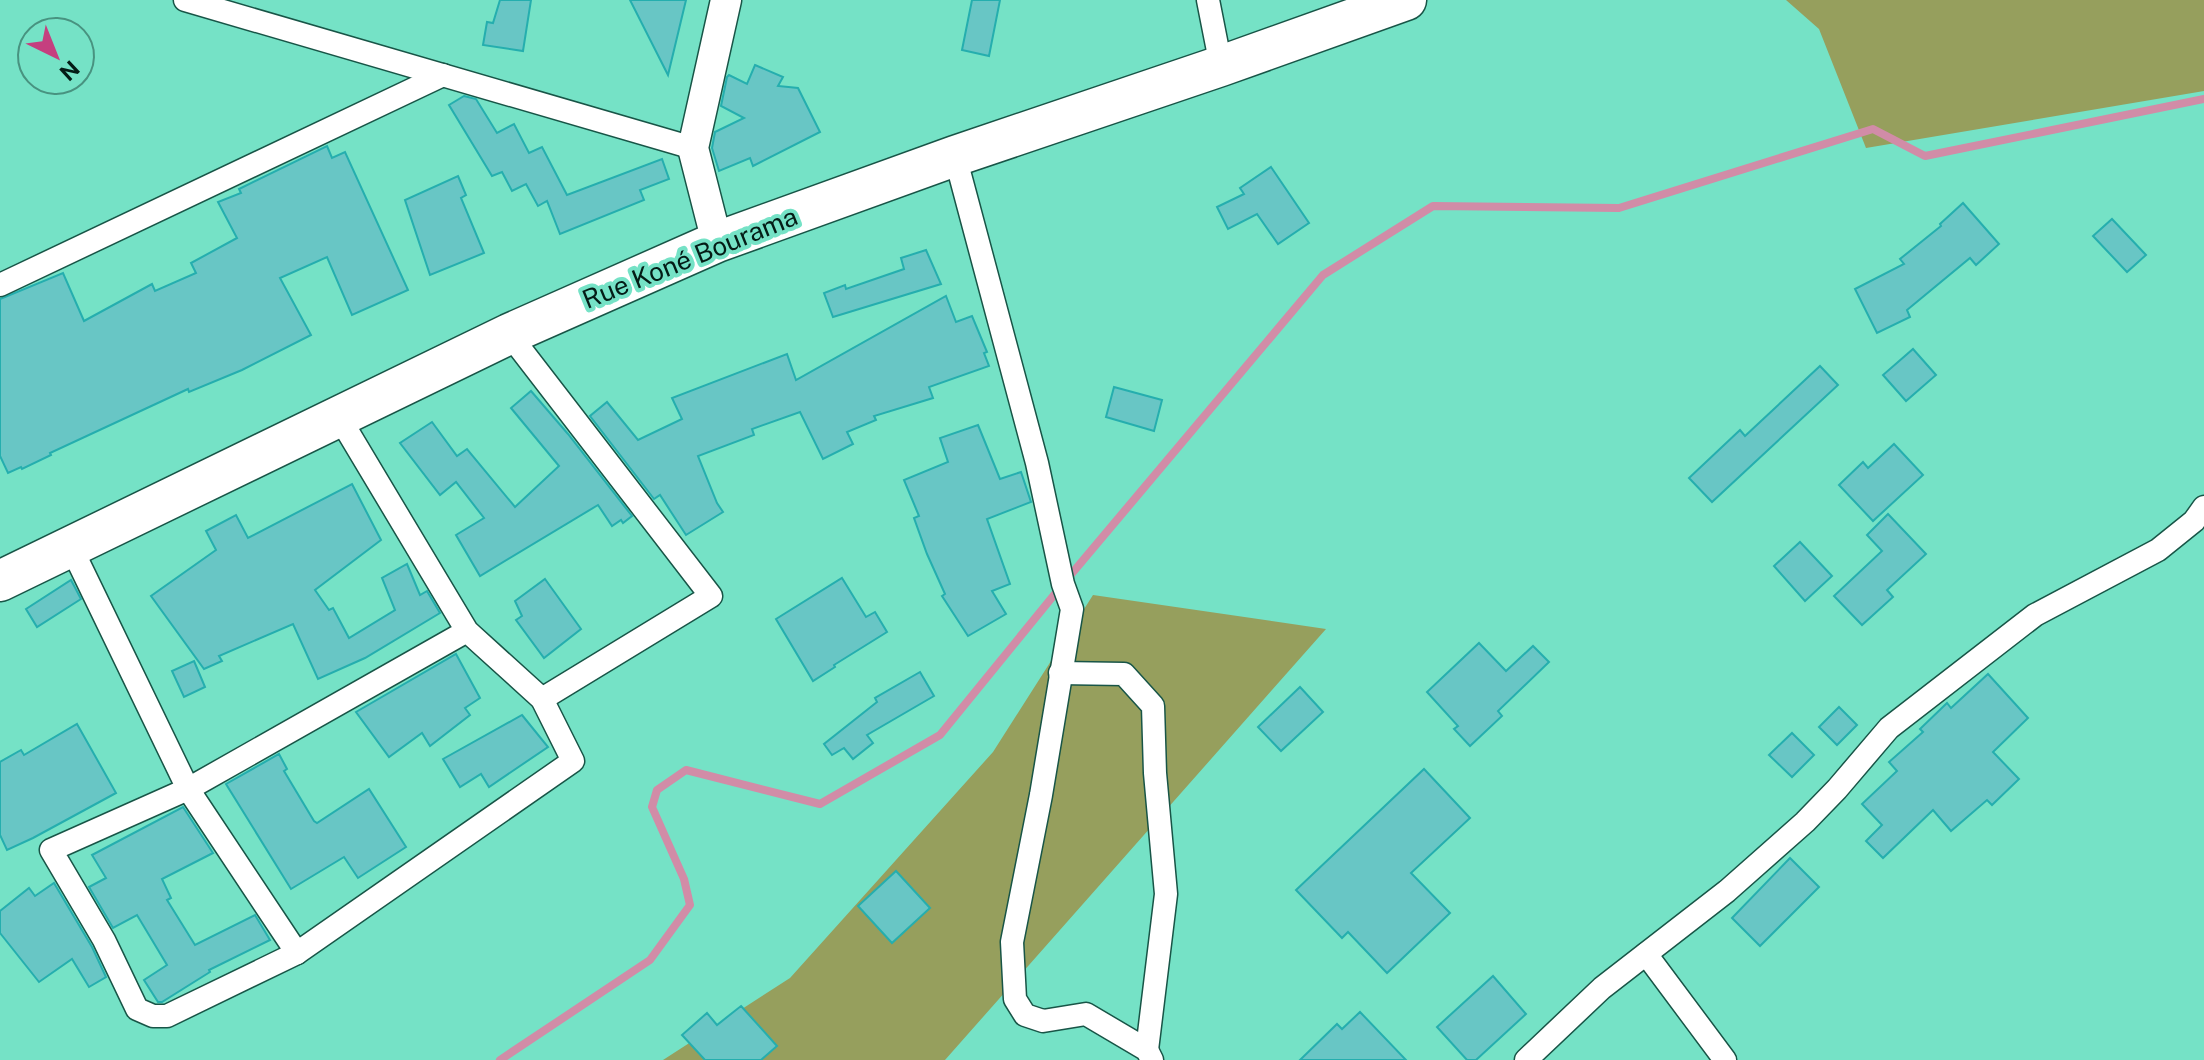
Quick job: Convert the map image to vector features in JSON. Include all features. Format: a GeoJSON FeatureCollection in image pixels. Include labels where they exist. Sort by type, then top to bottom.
{"type":"FeatureCollection","features":[{"type":"Feature","properties":{"kind":"highway","name":"Rue Koné Bourama"},"geometry":{"type":"LineString","coordinates":[[0,581],[509,334],[717,242],[1406,0]]}},
{"type":"Feature","properties":{"kind":"street"},"geometry":{"type":"LineString","coordinates":[[185,0],[693,148]]}},
{"type":"Feature","properties":{"kind":"street"},"geometry":{"type":"LineString","coordinates":[[717,242],[693,148],[726,0]]}},
{"type":"Feature","properties":{"kind":"street"},"geometry":{"type":"LineString","coordinates":[[1208,0],[1221,66]]}},
{"type":"Feature","properties":{"kind":"street"},"geometry":{"type":"LineString","coordinates":[[0,285],[443,75]]}},
{"type":"Feature","properties":{"kind":"street"},"geometry":{"type":"LineString","coordinates":[[955,156],[1037,463],[1063,584],[1072,609],[1060,673],[1041,795],[1012,942],[1015,999],[1025,1015],[1043,1021],[1086,1014],[1150,1055],[1166,894],[1155,773],[1153,706],[1124,674],[1060,673]]}},
{"type":"Feature","properties":{"kind":"street"},"geometry":{"type":"LineString","coordinates":[[509,334],[711,596],[542,699]]}},
{"type":"Feature","properties":{"kind":"street"},"geometry":{"type":"LineString","coordinates":[[339,417],[467,631],[542,699],[573,761],[297,953],[167,1016],[153,1016],[137,1009],[104,940],[51,850],[188,789],[467,631]]}},
{"type":"Feature","properties":{"kind":"street"},"geometry":{"type":"LineString","coordinates":[[1526,1060],[1602,988],[1727,891],[1805,822],[1889,728],[1925,698],[2035,615],[2158,550],[2194,521],[2204,507]]}},
{"type":"Feature","properties":{"kind":"street"},"geometry":{"type":"LineString","coordinates":[[71,547],[188,789],[297,953]]}},
{"type":"Feature","properties":{"kind":"street"},"geometry":{"type":"LineString","coordinates":[[1646,954],[1725,1060]]}},
{"type":"Feature","properties":{"kind":"green space"},"geometry":{"type":"Polygon","coordinates":[[[1786,0],[2204,0],[2204,91],[1866,148],[1819,29],[1786,0]]]}},
{"type":"Feature","properties":{"kind":"green space"},"geometry":{"type":"Polygon","coordinates":[[[1093,595],[1326,629],[945,1060],[663,1060],[790,978],[993,752],[1093,595]]]}},
{"type":"Feature","properties":{"kind":"building"},"geometry":{"type":"Polygon","coordinates":[[[500,0],[531,0],[523,51],[483,45],[487,22],[493,23],[500,0]]]}},
{"type":"Feature","properties":{"kind":"building"},"geometry":{"type":"Polygon","coordinates":[[[630,0],[686,0],[668,75],[630,0]]]}},
{"type":"Feature","properties":{"kind":"building"},"geometry":{"type":"Polygon","coordinates":[[[972,0],[1000,0],[989,56],[962,50],[972,0]]]}},
{"type":"Feature","properties":{"kind":"building"},"geometry":{"type":"Polygon","coordinates":[[[755,65],[783,77],[778,86],[798,88],[820,132],[753,166],[750,158],[719,171],[712,148],[715,132],[744,118],[721,106],[727,77],[729,75],[747,84],[755,65]]]}},
{"type":"Feature","properties":{"kind":"building"},"geometry":{"type":"Polygon","coordinates":[[[464,96],[476,99],[497,133],[514,124],[529,153],[542,147],[567,195],[662,159],[669,179],[640,190],[644,200],[560,234],[547,201],[538,206],[526,184],[512,191],[502,172],[492,176],[449,105],[464,96]]]}},
{"type":"Feature","properties":{"kind":"building"},"geometry":{"type":"Polygon","coordinates":[[[327,146],[332,158],[345,152],[408,290],[352,315],[327,257],[280,278],[311,335],[242,370],[189,392],[188,389],[8,473],[0,456],[0,299],[63,273],[84,321],[152,284],[155,291],[196,273],[191,263],[237,238],[218,202],[241,193],[239,189],[327,146]]]}},
{"type":"Feature","properties":{"kind":"building"},"geometry":{"type":"Polygon","coordinates":[[[1271,167],[1309,223],[1278,244],[1257,214],[1228,229],[1217,207],[1244,194],[1240,188],[1271,167]]]}},
{"type":"Feature","properties":{"kind":"building"},"geometry":{"type":"Polygon","coordinates":[[[458,176],[466,195],[461,198],[484,253],[430,275],[405,200],[458,176]]]}},
{"type":"Feature","properties":{"kind":"building"},"geometry":{"type":"Polygon","coordinates":[[[1963,203],[1999,244],[1976,265],[1970,258],[1907,310],[1910,317],[1877,333],[1855,289],[1904,264],[1900,259],[1941,226],[1963,203]]]}},
{"type":"Feature","properties":{"kind":"building"},"geometry":{"type":"Polygon","coordinates":[[[2112,219],[2146,255],[2127,272],[2093,236],[2112,219]]]}},
{"type":"Feature","properties":{"kind":"building"},"geometry":{"type":"Polygon","coordinates":[[[926,250],[941,284],[833,317],[824,293],[845,285],[846,289],[904,269],[901,258],[926,250]]]}},
{"type":"Feature","properties":{"kind":"building"},"geometry":{"type":"Polygon","coordinates":[[[946,296],[956,322],[972,316],[987,352],[984,353],[989,366],[929,387],[933,398],[874,416],[876,420],[847,432],[853,444],[823,459],[800,412],[752,429],[754,435],[698,456],[723,512],[686,535],[660,495],[654,499],[590,416],[607,402],[638,440],[682,419],[672,398],[787,354],[796,380],[946,296]]]}},
{"type":"Feature","properties":{"kind":"building"},"geometry":{"type":"Polygon","coordinates":[[[1913,349],[1936,375],[1906,401],[1883,375],[1913,349]]]}},
{"type":"Feature","properties":{"kind":"building"},"geometry":{"type":"Polygon","coordinates":[[[1820,366],[1838,385],[1712,502],[1689,478],[1740,430],[1745,436],[1820,366]]]}},
{"type":"Feature","properties":{"kind":"building"},"geometry":{"type":"Polygon","coordinates":[[[1114,387],[1162,400],[1154,431],[1106,417],[1114,387]]]}},
{"type":"Feature","properties":{"kind":"building"},"geometry":{"type":"Polygon","coordinates":[[[531,391],[632,516],[612,526],[598,505],[480,576],[456,535],[484,518],[456,482],[440,495],[400,443],[432,422],[457,456],[467,449],[515,507],[559,466],[511,408],[531,391]]]}},
{"type":"Feature","properties":{"kind":"building"},"geometry":{"type":"Polygon","coordinates":[[[978,425],[1000,479],[1021,472],[1031,502],[987,519],[1010,584],[992,591],[1006,614],[968,636],[942,596],[945,594],[914,518],[919,516],[904,480],[948,462],[940,438],[978,425]]]}},
{"type":"Feature","properties":{"kind":"building"},"geometry":{"type":"Polygon","coordinates":[[[1894,444],[1923,475],[1873,521],[1839,485],[1863,462],[1868,468],[1894,444]]]}},
{"type":"Feature","properties":{"kind":"building"},"geometry":{"type":"Polygon","coordinates":[[[352,484],[381,540],[315,590],[329,610],[333,608],[349,638],[395,610],[382,578],[407,564],[420,595],[427,591],[440,613],[365,658],[318,679],[293,624],[219,656],[222,661],[204,669],[151,596],[216,550],[206,531],[236,515],[248,538],[352,484]]]}},
{"type":"Feature","properties":{"kind":"building"},"geometry":{"type":"Polygon","coordinates":[[[1888,514],[1926,554],[1887,590],[1893,597],[1862,625],[1834,596],[1882,551],[1867,535],[1888,514]]]}},
{"type":"Feature","properties":{"kind":"building"},"geometry":{"type":"Polygon","coordinates":[[[1800,542],[1832,576],[1805,601],[1774,566],[1800,542]]]}},
{"type":"Feature","properties":{"kind":"building"},"geometry":{"type":"Polygon","coordinates":[[[842,578],[866,617],[875,612],[887,632],[813,681],[776,619],[842,578]]]}},
{"type":"Feature","properties":{"kind":"building"},"geometry":{"type":"Polygon","coordinates":[[[545,579],[581,629],[544,658],[516,620],[522,616],[515,601],[545,579]]]}},
{"type":"Feature","properties":{"kind":"building"},"geometry":{"type":"Polygon","coordinates":[[[71,580],[81,599],[37,627],[26,609],[71,580]]]}},
{"type":"Feature","properties":{"kind":"building"},"geometry":{"type":"Polygon","coordinates":[[[1479,643],[1506,671],[1533,646],[1549,662],[1498,711],[1502,716],[1470,746],[1454,729],[1458,726],[1427,692],[1479,643]]]}},
{"type":"Feature","properties":{"kind":"building"},"geometry":{"type":"Polygon","coordinates":[[[456,654],[480,698],[465,708],[470,715],[430,746],[422,733],[389,757],[356,712],[456,654]]]}},
{"type":"Feature","properties":{"kind":"building"},"geometry":{"type":"Polygon","coordinates":[[[194,661],[205,687],[184,697],[172,671],[194,661]]]}},
{"type":"Feature","properties":{"kind":"building"},"geometry":{"type":"Polygon","coordinates":[[[920,672],[934,696],[867,735],[873,743],[853,759],[844,748],[832,755],[824,744],[877,702],[875,698],[920,672]]]}},
{"type":"Feature","properties":{"kind":"building"},"geometry":{"type":"Polygon","coordinates":[[[1988,674],[2028,718],[1993,752],[2019,779],[1992,805],[1987,800],[1951,831],[1933,810],[1883,858],[1866,841],[1882,825],[1862,804],[1897,771],[1889,762],[1923,732],[1920,729],[1947,703],[1951,708],[1988,674]]]}},
{"type":"Feature","properties":{"kind":"building"},"geometry":{"type":"Polygon","coordinates":[[[1300,687],[1323,712],[1281,751],[1258,727],[1300,687]]]}},
{"type":"Feature","properties":{"kind":"building"},"geometry":{"type":"Polygon","coordinates":[[[1839,707],[1857,725],[1837,745],[1819,727],[1839,707]]]}},
{"type":"Feature","properties":{"kind":"building"},"geometry":{"type":"Polygon","coordinates":[[[522,715],[548,747],[489,787],[481,774],[460,787],[443,759],[522,715]]]}},
{"type":"Feature","properties":{"kind":"building"},"geometry":{"type":"Polygon","coordinates":[[[77,724],[116,793],[7,850],[0,835],[0,762],[21,750],[24,755],[77,724]]]}},
{"type":"Feature","properties":{"kind":"building"},"geometry":{"type":"Polygon","coordinates":[[[1792,733],[1814,755],[1792,777],[1769,755],[1792,733]]]}},
{"type":"Feature","properties":{"kind":"building"},"geometry":{"type":"Polygon","coordinates":[[[279,754],[287,769],[284,771],[314,821],[317,823],[369,789],[406,847],[358,878],[344,857],[291,889],[226,784],[279,754]]]}},
{"type":"Feature","properties":{"kind":"building"},"geometry":{"type":"Polygon","coordinates":[[[1424,769],[1470,818],[1411,873],[1450,913],[1387,973],[1348,932],[1342,938],[1296,890],[1424,769]]]}},
{"type":"Feature","properties":{"kind":"building"},"geometry":{"type":"Polygon","coordinates":[[[183,807],[213,853],[162,879],[171,898],[167,900],[195,945],[255,915],[270,940],[209,970],[158,1002],[144,980],[167,965],[137,915],[113,928],[89,887],[106,878],[92,855],[183,807]]]}},
{"type":"Feature","properties":{"kind":"building"},"geometry":{"type":"Polygon","coordinates":[[[1790,858],[1819,887],[1760,946],[1732,918],[1790,858]]]}},
{"type":"Feature","properties":{"kind":"building"},"geometry":{"type":"Polygon","coordinates":[[[896,871],[930,908],[892,943],[858,906],[896,871]]]}},
{"type":"Feature","properties":{"kind":"building"},"geometry":{"type":"Polygon","coordinates":[[[54,883],[106,977],[89,987],[72,959],[39,982],[0,933],[0,911],[29,888],[35,896],[54,883]]]}},
{"type":"Feature","properties":{"kind":"building"},"geometry":{"type":"Polygon","coordinates":[[[1493,976],[1526,1014],[1476,1060],[1467,1060],[1437,1027],[1493,976]]]}},
{"type":"Feature","properties":{"kind":"building"},"geometry":{"type":"Polygon","coordinates":[[[741,1006],[777,1046],[761,1060],[705,1060],[682,1035],[707,1013],[717,1025],[741,1006]]]}},
{"type":"Feature","properties":{"kind":"building"},"geometry":{"type":"Polygon","coordinates":[[[1360,1012],[1406,1060],[1300,1060],[1337,1024],[1342,1029],[1360,1012]]]}},
{"type":"Feature","properties":{"kind":"waterway"},"geometry":{"type":"LineString","coordinates":[[500,1060],[650,960],[690,905],[684,879],[652,807],[657,790],[686,770],[820,804],[940,735],[1323,275],[1433,206],[1619,208],[1873,129],[1925,156],[2204,99]]}}]}
